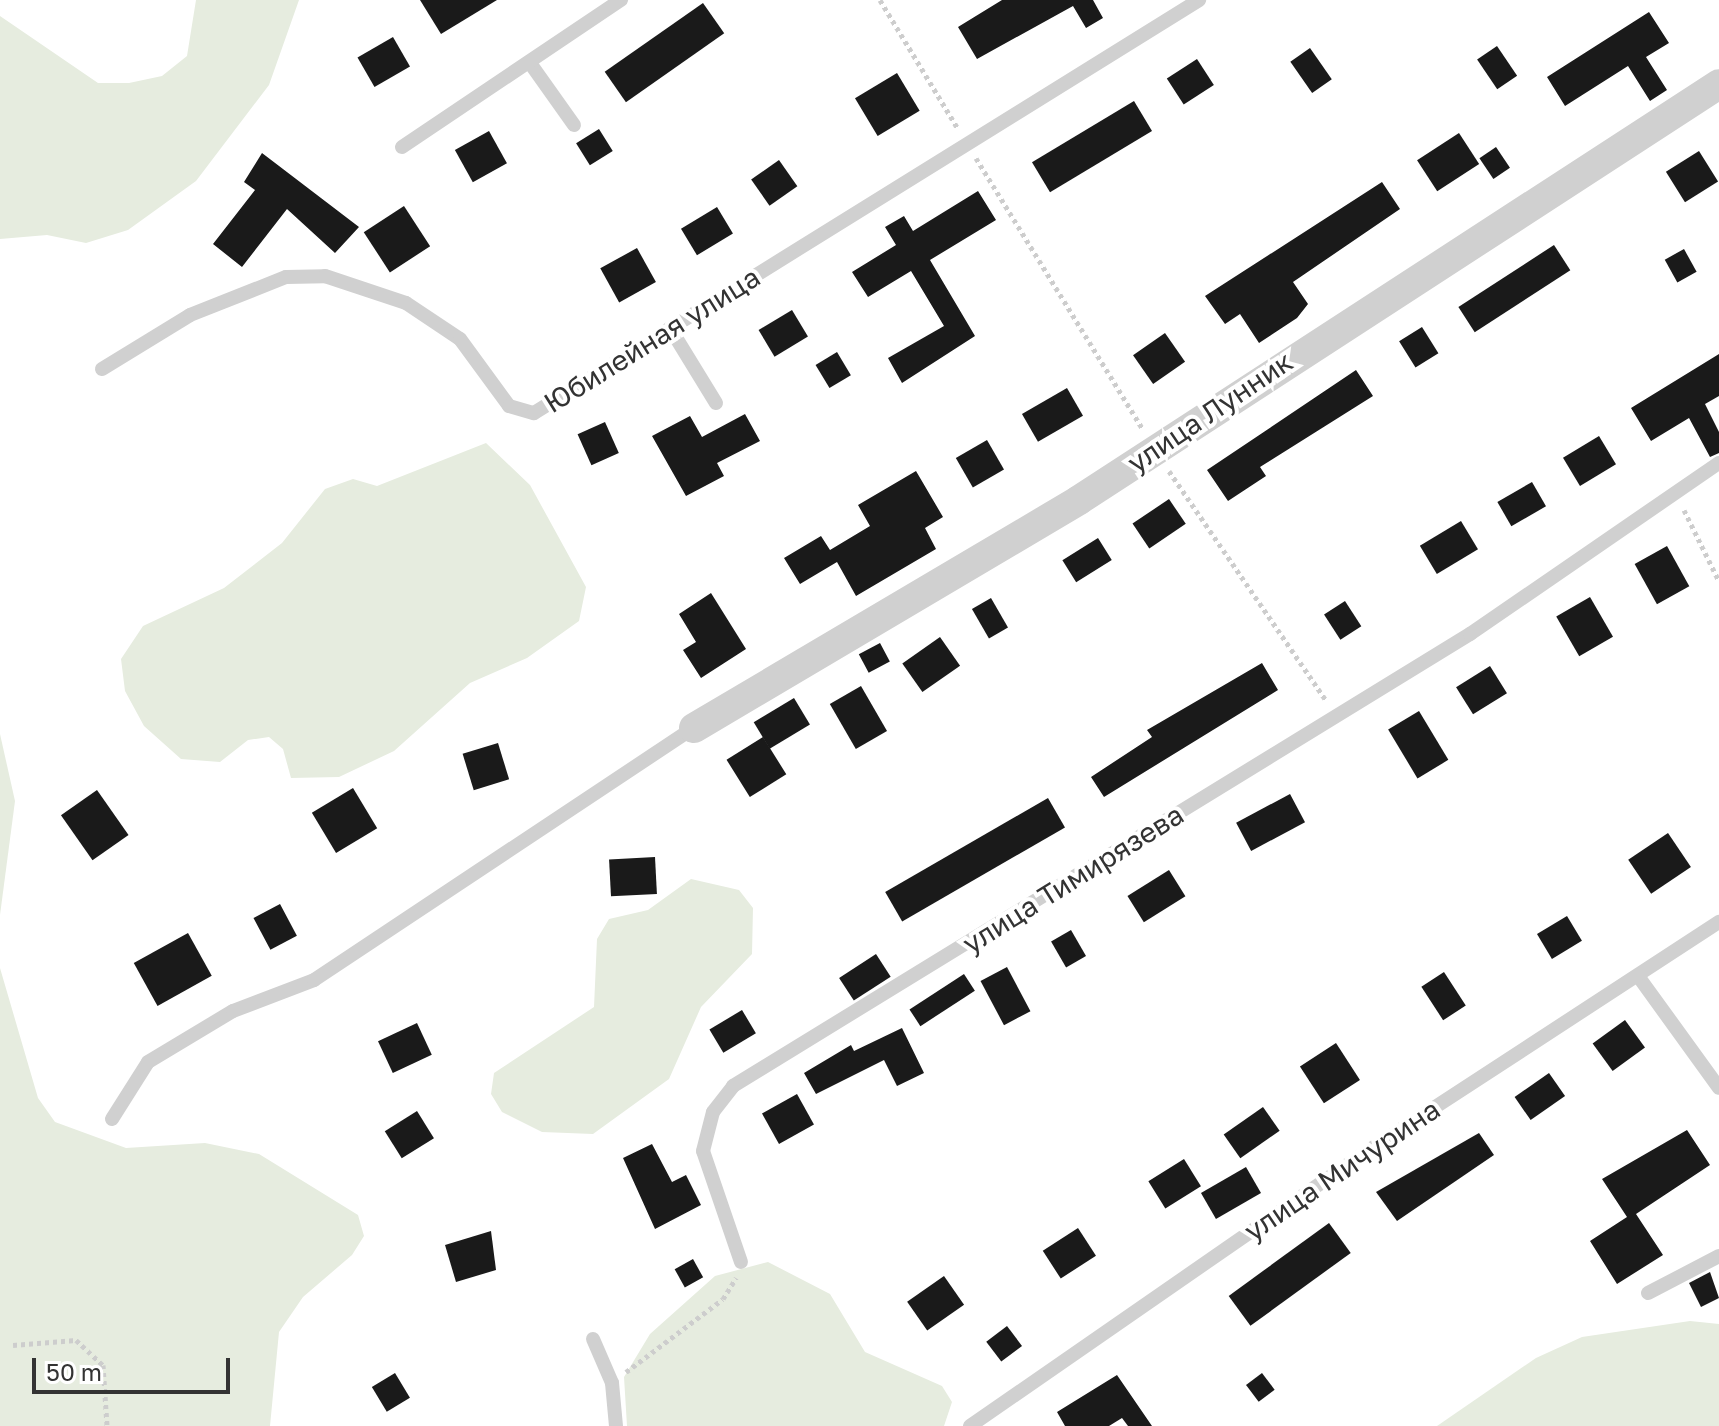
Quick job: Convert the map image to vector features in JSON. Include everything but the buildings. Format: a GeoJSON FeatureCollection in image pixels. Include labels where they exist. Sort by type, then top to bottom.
{"type":"FeatureCollection","features":[{"type":"Feature","properties":{"kind":"street","name":"улица Лунник"},"geometry":{"type":"LineString","coordinates":[[694,728],[1154,450],[1719,84]]}},
{"type":"Feature","properties":{"kind":"lane"},"geometry":{"type":"LineString","coordinates":[[402,147],[621,0]]}},
{"type":"Feature","properties":{"kind":"lane","name":"Юбилейная улица"},"geometry":{"type":"LineString","coordinates":[[102,369],[190,315],[286,277],[325,276],[406,303],[460,339],[509,406],[534,413],[1199,0]]}},
{"type":"Feature","properties":{"kind":"lane"},"geometry":{"type":"LineString","coordinates":[[530,63],[574,125]]}},
{"type":"Feature","properties":{"kind":"lane"},"geometry":{"type":"LineString","coordinates":[[670,328],[716,403]]}},
{"type":"Feature","properties":{"kind":"lane","name":"улица Тимирязева"},"geometry":{"type":"LineString","coordinates":[[741,1262],[703,1151],[713,1112],[733,1086],[1336,717],[1719,463]]}},
{"type":"Feature","properties":{"kind":"lane"},"geometry":{"type":"LineString","coordinates":[[112,1119],[148,1062],[233,1011],[314,980],[694,728]]}},
{"type":"Feature","properties":{"kind":"lane","name":"улица Мичурина"},"geometry":{"type":"LineString","coordinates":[[970,1426],[1347,1164],[1719,922]]}},
{"type":"Feature","properties":{"kind":"lane"},"geometry":{"type":"LineString","coordinates":[[1638,976],[1719,1088]]}},
{"type":"Feature","properties":{"kind":"lane"},"geometry":{"type":"LineString","coordinates":[[1648,1293],[1719,1256]]}},
{"type":"Feature","properties":{"kind":"lane"},"geometry":{"type":"LineString","coordinates":[[593,1339],[612,1383],[616,1426]]}},
{"type":"Feature","properties":{"kind":"path"},"geometry":{"type":"LineString","coordinates":[[880,0],[1154,450],[1245,574],[1336,717]]}},
{"type":"Feature","properties":{"kind":"path"},"geometry":{"type":"LineString","coordinates":[[1675,492],[1719,581]]}},
{"type":"Feature","properties":{"kind":"path"},"geometry":{"type":"LineString","coordinates":[[612,1383],[723,1299],[741,1262]]}},
{"type":"Feature","properties":{"kind":"path"},"geometry":{"type":"LineString","coordinates":[[13,1345],[76,1340],[103,1365],[107,1426]]}},
{"type":"Feature","properties":{"kind":"shaded area"},"geometry":{"type":"Polygon","coordinates":[[[196,0],[299,0],[269,85],[196,181],[128,230],[86,243],[47,235],[0,239],[0,16],[98,83],[129,83],[162,76],[187,56],[196,0]]]}},
{"type":"Feature","properties":{"kind":"shaded area"},"geometry":{"type":"Polygon","coordinates":[[[486,443],[530,485],[586,587],[579,621],[527,658],[470,683],[394,751],[339,777],[291,778],[283,749],[269,737],[248,740],[220,762],[181,759],[144,726],[125,691],[121,659],[143,626],[224,588],[282,543],[325,489],[353,479],[377,486],[486,443]]]}},
{"type":"Feature","properties":{"kind":"shaded area"},"geometry":{"type":"Polygon","coordinates":[[[0,734],[15,801],[0,915],[0,734]]]}},
{"type":"Feature","properties":{"kind":"shaded area"},"geometry":{"type":"Polygon","coordinates":[[[691,879],[739,890],[753,908],[752,954],[701,1007],[669,1079],[593,1134],[542,1132],[502,1112],[491,1094],[494,1073],[594,1007],[597,939],[609,919],[648,910],[691,879]]]}},
{"type":"Feature","properties":{"kind":"shaded area"},"geometry":{"type":"Polygon","coordinates":[[[0,968],[38,1098],[55,1122],[126,1148],[205,1143],[259,1154],[358,1215],[364,1236],[352,1255],[303,1297],[279,1332],[270,1426],[0,1426],[0,968]]]}},
{"type":"Feature","properties":{"kind":"shaded area"},"geometry":{"type":"Polygon","coordinates":[[[768,1262],[830,1294],[865,1352],[942,1386],[952,1402],[944,1426],[627,1426],[624,1377],[650,1334],[715,1276],[768,1262]]]}},
{"type":"Feature","properties":{"kind":"shaded area"},"geometry":{"type":"Polygon","coordinates":[[[1690,1321],[1719,1324],[1719,1426],[1437,1426],[1536,1358],[1582,1337],[1690,1321]]]}}]}
